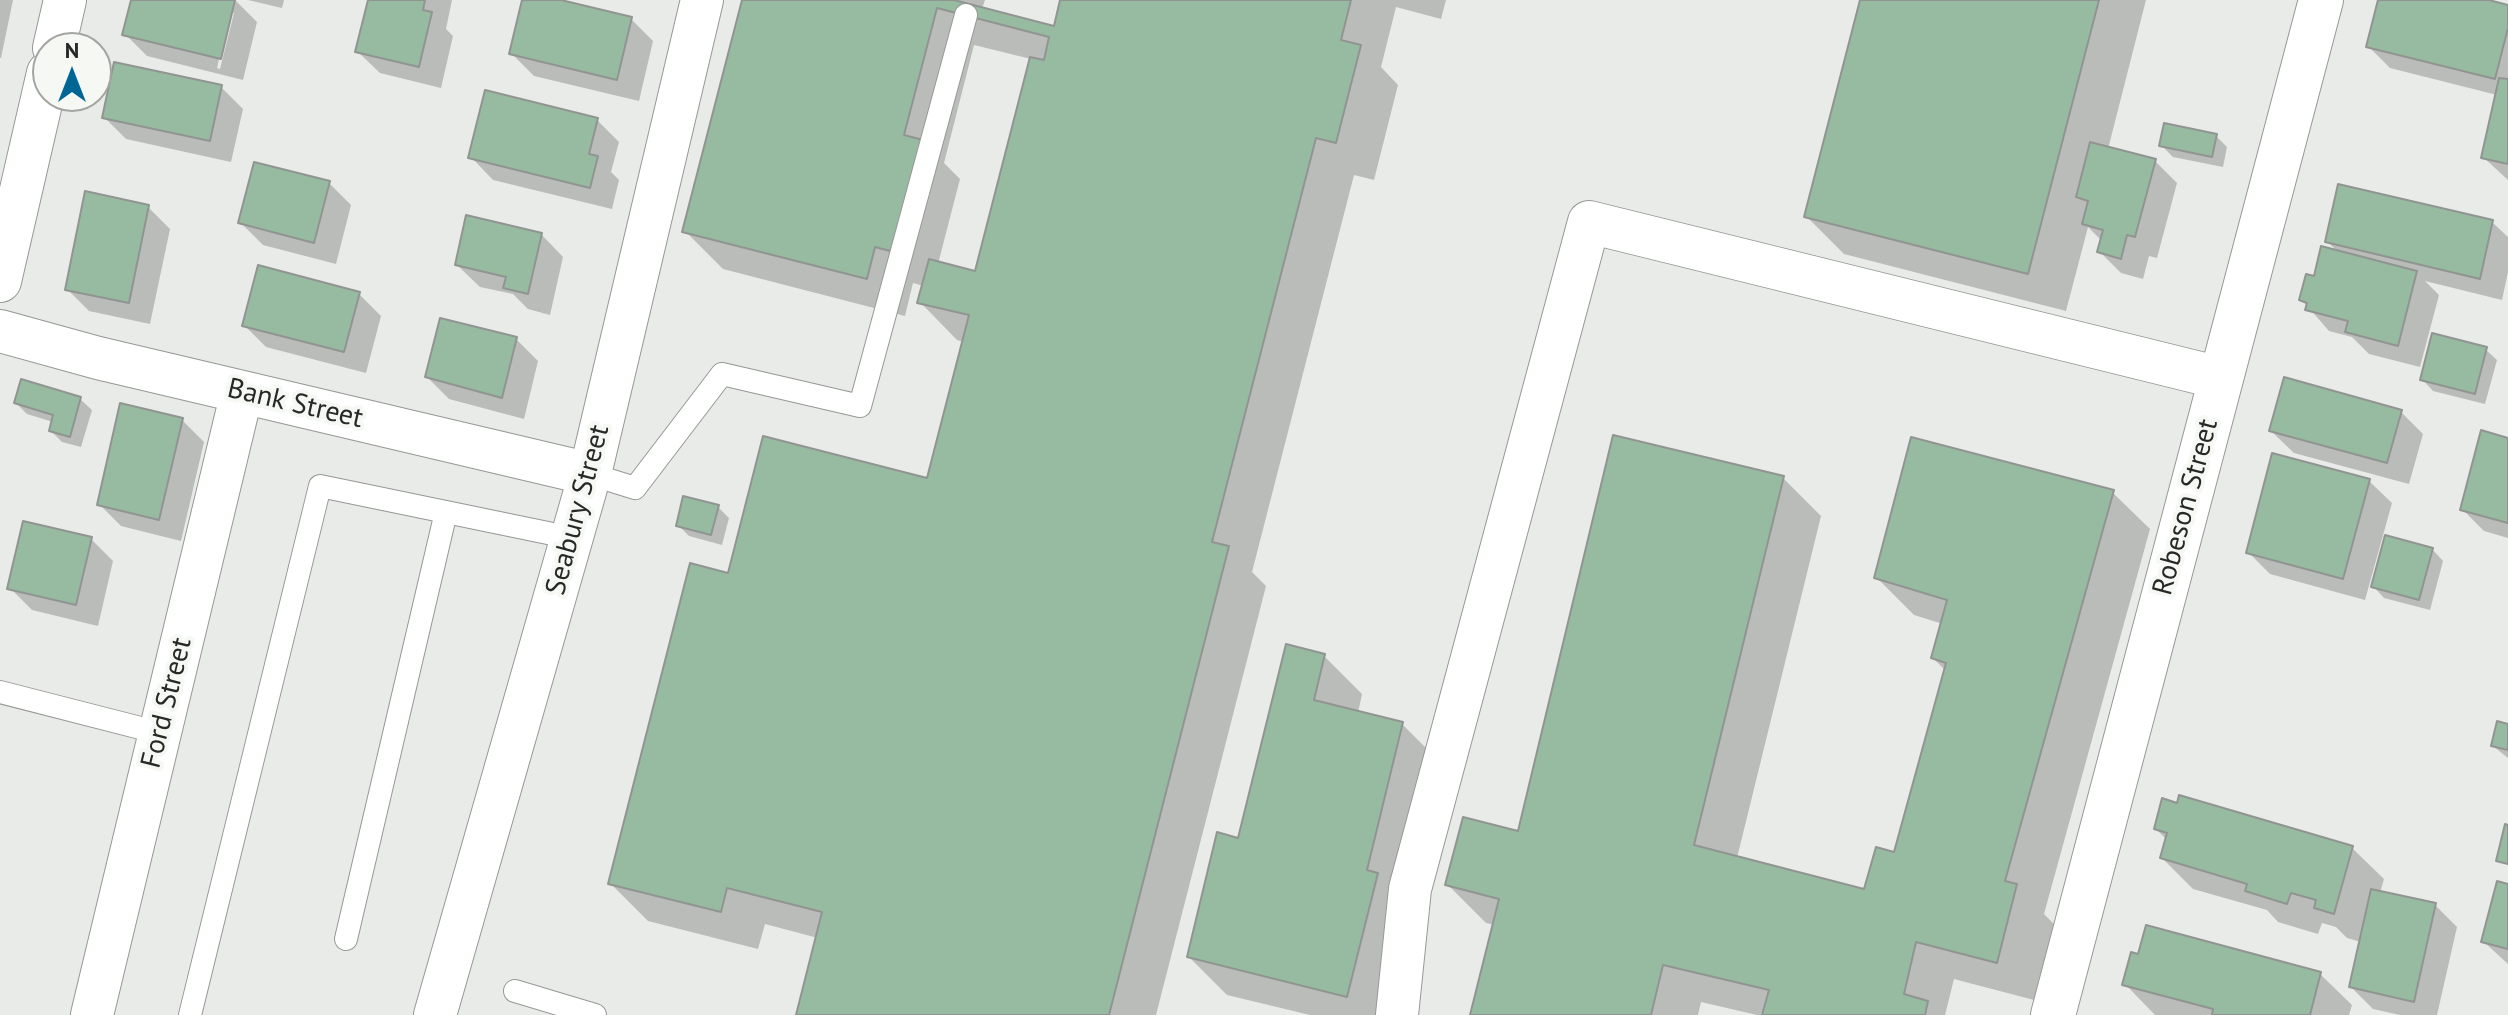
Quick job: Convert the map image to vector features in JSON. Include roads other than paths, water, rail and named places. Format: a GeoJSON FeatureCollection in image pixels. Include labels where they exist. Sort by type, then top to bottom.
{"type":"FeatureCollection","features":[{"type":"Feature","properties":{"kind":"main road","name":"Robeson Street"},"geometry":{"type":"LineString","coordinates":[[2053,1015],[2321,0]]}},
{"type":"Feature","properties":{"kind":"street"},"geometry":{"type":"LineString","coordinates":[[58,32],[65,0]]}},
{"type":"Feature","properties":{"kind":"street","name":"Seabury Street"},"geometry":{"type":"LineString","coordinates":[[435,1015],[590,474],[702,0]]}},
{"type":"Feature","properties":{"kind":"street"},"geometry":{"type":"LineString","coordinates":[[0,281],[39,112]]}},
{"type":"Feature","properties":{"kind":"street"},"geometry":{"type":"LineString","coordinates":[[1397,1015],[1410,889],[1589,222],[2220,378]]}},
{"type":"Feature","properties":{"kind":"street","name":"Bank Street"},"geometry":{"type":"LineString","coordinates":[[0,331],[98,358],[590,474]]}},
{"type":"Feature","properties":{"kind":"street","name":"Ford Street"},"geometry":{"type":"LineString","coordinates":[[92,1015],[242,392]]}},
{"type":"Feature","properties":{"kind":"lane"},"geometry":{"type":"LineString","coordinates":[[590,474],[635,488],[722,374],[860,406],[968,6]]}},
{"type":"Feature","properties":{"kind":"lane"},"geometry":{"type":"LineString","coordinates":[[190,1015],[320,486],[572,538]]}},
{"type":"Feature","properties":{"kind":"lane"},"geometry":{"type":"LineString","coordinates":[[346,939],[446,512]]}},
{"type":"Feature","properties":{"kind":"lane"},"geometry":{"type":"LineString","coordinates":[[0,692],[160,733]]}},
{"type":"Feature","properties":{"kind":"lane"},"geometry":{"type":"LineString","coordinates":[[515,991],[595,1015]]}}]}
